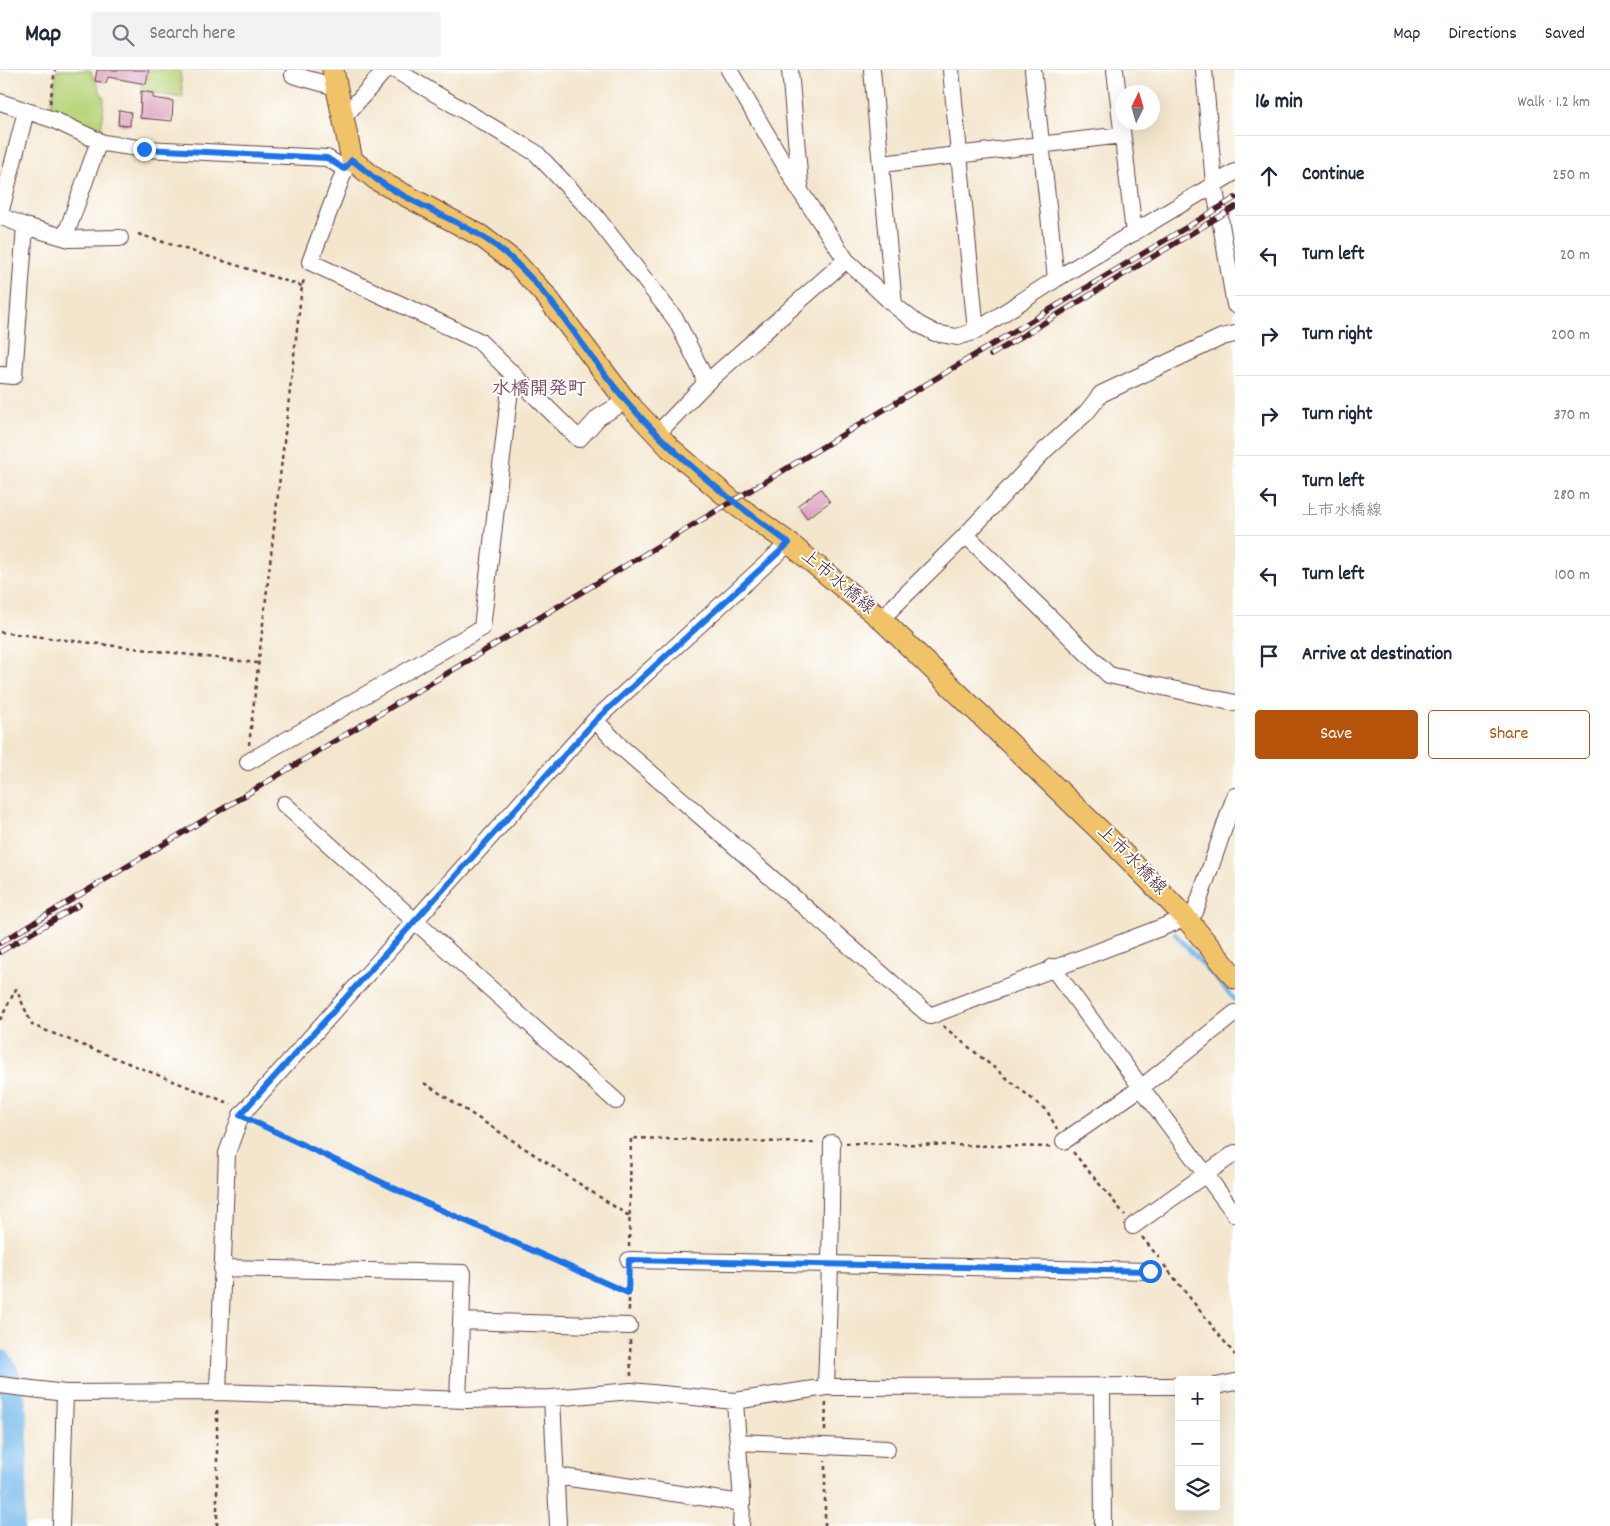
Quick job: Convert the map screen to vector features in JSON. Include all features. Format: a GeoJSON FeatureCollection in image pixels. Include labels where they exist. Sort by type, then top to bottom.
{"type":"FeatureCollection","features":[{"type":"Feature","properties":{"kind":"main road"},"geometry":{"type":"LineString","coordinates":[[335,78],[343,118],[348,164]]}},
{"type":"Feature","properties":{"kind":"main road","name":"上市水橋線"},"geometry":{"type":"LineString","coordinates":[[348,164],[481,236],[515,262],[546,296],[626,401],[670,448],[739,507],[789,543],[881,619],[1006,738],[1186,918],[1235,978]]}},
{"type":"Feature","properties":{"kind":"street"},"geometry":{"type":"LineString","coordinates":[[343,118],[384,70]]}},
{"type":"Feature","properties":{"kind":"street"},"geometry":{"type":"LineString","coordinates":[[395,70],[536,153],[592,213],[676,320],[702,372],[705,384]]}},
{"type":"Feature","properties":{"kind":"street"},"geometry":{"type":"LineString","coordinates":[[729,70],[800,190],[846,260],[894,305],[918,324],[935,333],[957,337],[976,331],[1056,279],[1235,172]]}},
{"type":"Feature","properties":{"kind":"street"},"geometry":{"type":"LineString","coordinates":[[790,70],[800,190]]}},
{"type":"Feature","properties":{"kind":"street"},"geometry":{"type":"LineString","coordinates":[[872,70],[894,305]]}},
{"type":"Feature","properties":{"kind":"street"},"geometry":{"type":"LineString","coordinates":[[952,70],[976,331]]}},
{"type":"Feature","properties":{"kind":"street"},"geometry":{"type":"LineString","coordinates":[[1033,70],[1056,279]]}},
{"type":"Feature","properties":{"kind":"street"},"geometry":{"type":"LineString","coordinates":[[1115,70],[1134,233]]}},
{"type":"Feature","properties":{"kind":"street"},"geometry":{"type":"LineString","coordinates":[[1204,70],[1214,184],[1235,305]]}},
{"type":"Feature","properties":{"kind":"street"},"geometry":{"type":"LineString","coordinates":[[293,75],[335,78]]}},
{"type":"Feature","properties":{"kind":"street"},"geometry":{"type":"LineString","coordinates":[[0,102],[48,118],[98,141],[144,149],[327,158],[348,164],[310,262],[478,341],[580,439],[599,417],[626,401]]}},
{"type":"Feature","properties":{"kind":"street"},"geometry":{"type":"LineString","coordinates":[[26,111],[0,215],[25,226],[65,237],[120,238]]}},
{"type":"Feature","properties":{"kind":"street"},"geometry":{"type":"LineString","coordinates":[[882,164],[1122,135]]}},
{"type":"Feature","properties":{"kind":"street"},"geometry":{"type":"LineString","coordinates":[[65,237],[98,141]]}},
{"type":"Feature","properties":{"kind":"street"},"geometry":{"type":"LineString","coordinates":[[0,374],[14,376],[25,226]]}},
{"type":"Feature","properties":{"kind":"street"},"geometry":{"type":"LineString","coordinates":[[657,434],[705,384],[846,260]]}},
{"type":"Feature","properties":{"kind":"street"},"geometry":{"type":"LineString","coordinates":[[881,619],[966,535],[1045,450],[1086,413],[1101,394],[1222,337],[1235,334]]}},
{"type":"Feature","properties":{"kind":"street"},"geometry":{"type":"LineString","coordinates":[[248,762],[482,628],[512,372]]}},
{"type":"Feature","properties":{"kind":"street"},"geometry":{"type":"LineString","coordinates":[[966,535],[1109,675],[1235,702]]}},
{"type":"Feature","properties":{"kind":"street"},"geometry":{"type":"LineString","coordinates":[[218,1392],[227,1153],[240,1115],[596,720],[789,543]]}},
{"type":"Feature","properties":{"kind":"street"},"geometry":{"type":"LineString","coordinates":[[596,720],[621,747],[930,1016],[1052,967],[1186,918],[1195,912],[1235,796]]}},
{"type":"Feature","properties":{"kind":"street"},"geometry":{"type":"LineString","coordinates":[[284,804],[616,1101]]}},
{"type":"Feature","properties":{"kind":"street"},"geometry":{"type":"LineString","coordinates":[[1052,967],[1235,1214]]}},
{"type":"Feature","properties":{"kind":"street"},"geometry":{"type":"LineString","coordinates":[[1064,1141],[1142,1087],[1235,1013]]}},
{"type":"Feature","properties":{"kind":"street"},"geometry":{"type":"LineString","coordinates":[[826,1387],[832,1143]]}},
{"type":"Feature","properties":{"kind":"street"},"geometry":{"type":"LineString","coordinates":[[1133,1226],[1235,1153]]}},
{"type":"Feature","properties":{"kind":"street"},"geometry":{"type":"LineString","coordinates":[[629,1260],[1150,1271]]}},
{"type":"Feature","properties":{"kind":"street"},"geometry":{"type":"LineString","coordinates":[[222,1268],[463,1273],[458,1400]]}},
{"type":"Feature","properties":{"kind":"street"},"geometry":{"type":"LineString","coordinates":[[461,1321],[629,1326]]}},
{"type":"Feature","properties":{"kind":"street"},"geometry":{"type":"LineString","coordinates":[[1220,1385],[1235,1382]]}},
{"type":"Feature","properties":{"kind":"street"},"geometry":{"type":"LineString","coordinates":[[0,1385],[31,1387],[65,1393],[218,1392],[458,1400],[552,1398],[631,1391],[735,1401],[826,1387],[1175,1386]]}},
{"type":"Feature","properties":{"kind":"street"},"geometry":{"type":"LineString","coordinates":[[1102,1386],[1103,1526]]}},
{"type":"Feature","properties":{"kind":"street"},"geometry":{"type":"LineString","coordinates":[[61,1526],[65,1393]]}},
{"type":"Feature","properties":{"kind":"street"},"geometry":{"type":"LineString","coordinates":[[552,1398],[558,1526]]}},
{"type":"Feature","properties":{"kind":"street"},"geometry":{"type":"LineString","coordinates":[[735,1401],[742,1503],[741,1526]]}},
{"type":"Feature","properties":{"kind":"street"},"geometry":{"type":"LineString","coordinates":[[738,1442],[887,1449]]}},
{"type":"Feature","properties":{"kind":"street"},"geometry":{"type":"LineString","coordinates":[[556,1476],[742,1503]]}},
{"type":"Feature","properties":{"kind":"path"},"geometry":{"type":"LineString","coordinates":[[48,118],[55,70]]}},
{"type":"Feature","properties":{"kind":"path"},"geometry":{"type":"LineString","coordinates":[[138,234],[302,286]]}},
{"type":"Feature","properties":{"kind":"path"},"geometry":{"type":"LineString","coordinates":[[248,762],[257,663],[302,286],[310,262]]}},
{"type":"Feature","properties":{"kind":"path"},"geometry":{"type":"LineString","coordinates":[[0,632],[257,663]]}},
{"type":"Feature","properties":{"kind":"path"},"geometry":{"type":"LineString","coordinates":[[0,1020],[16,989],[32,1025],[231,1104],[240,1115],[421,1201],[628,1293],[630,1138]]}},
{"type":"Feature","properties":{"kind":"path"},"geometry":{"type":"LineString","coordinates":[[930,1016],[1047,1111],[1064,1141],[1235,1355]]}},
{"type":"Feature","properties":{"kind":"path"},"geometry":{"type":"LineString","coordinates":[[424,1083],[629,1216]]}},
{"type":"Feature","properties":{"kind":"path"},"geometry":{"type":"LineString","coordinates":[[216,1526],[218,1392]]}},
{"type":"Feature","properties":{"kind":"green space"},"geometry":{"type":"Polygon","coordinates":[[[57,70],[90,70],[104,99],[101,133],[76,119],[50,112],[57,70]]]}},
{"type":"Feature","properties":{"kind":"green space"},"geometry":{"type":"Polygon","coordinates":[[[149,70],[180,70],[183,98],[141,91],[143,77],[149,70]]]}},
{"type":"Feature","properties":{"kind":"building"},"geometry":{"type":"Polygon","coordinates":[[[97,70],[149,70],[146,84],[108,77],[106,83],[95,81],[97,70]]]}},
{"type":"Feature","properties":{"kind":"building"},"geometry":{"type":"Polygon","coordinates":[[[141,91],[153,93],[153,98],[173,101],[172,121],[140,118],[141,91]]]}},
{"type":"Feature","properties":{"kind":"building"},"geometry":{"type":"Polygon","coordinates":[[[119,110],[131,112],[130,126],[118,125],[119,110]]]}},
{"type":"Feature","properties":{"kind":"building"},"geometry":{"type":"Polygon","coordinates":[[[821,489],[830,502],[807,518],[798,505],[821,489]]]}},
{"type":"Feature","properties":{"kind":"waterway"},"geometry":{"type":"LineString","coordinates":[[1175,934],[1235,1000]]}},
{"type":"Feature","properties":{"kind":"waterway"},"geometry":{"type":"LineString","coordinates":[[0,1362],[7,1376],[15,1417],[12,1526]]}},
{"type":"Feature","properties":{"kind":"railway"},"geometry":{"type":"LineString","coordinates":[[0,943],[1235,198]]}},
{"type":"Feature","properties":{"kind":"railway"},"geometry":{"type":"LineString","coordinates":[[991,355],[1235,207]]}},
{"type":"Feature","properties":{"kind":"railway"},"geometry":{"type":"LineString","coordinates":[[0,952],[79,905]]}},
{"type":"Feature","properties":{"kind":"district","name":"水橋開発町"},"geometry":{"type":"Point","coordinates":[539,390]}},
{"type":"Feature","properties":{"kind":"route"},"geometry":{"type":"LineString","coordinates":[[144,149],[327,158],[344,169],[352,160],[377,180],[481,236],[515,262],[546,296],[626,401],[670,448],[739,507],[789,543],[596,720],[240,1115],[421,1201],[628,1293],[629,1260],[1150,1271]]}}]}
